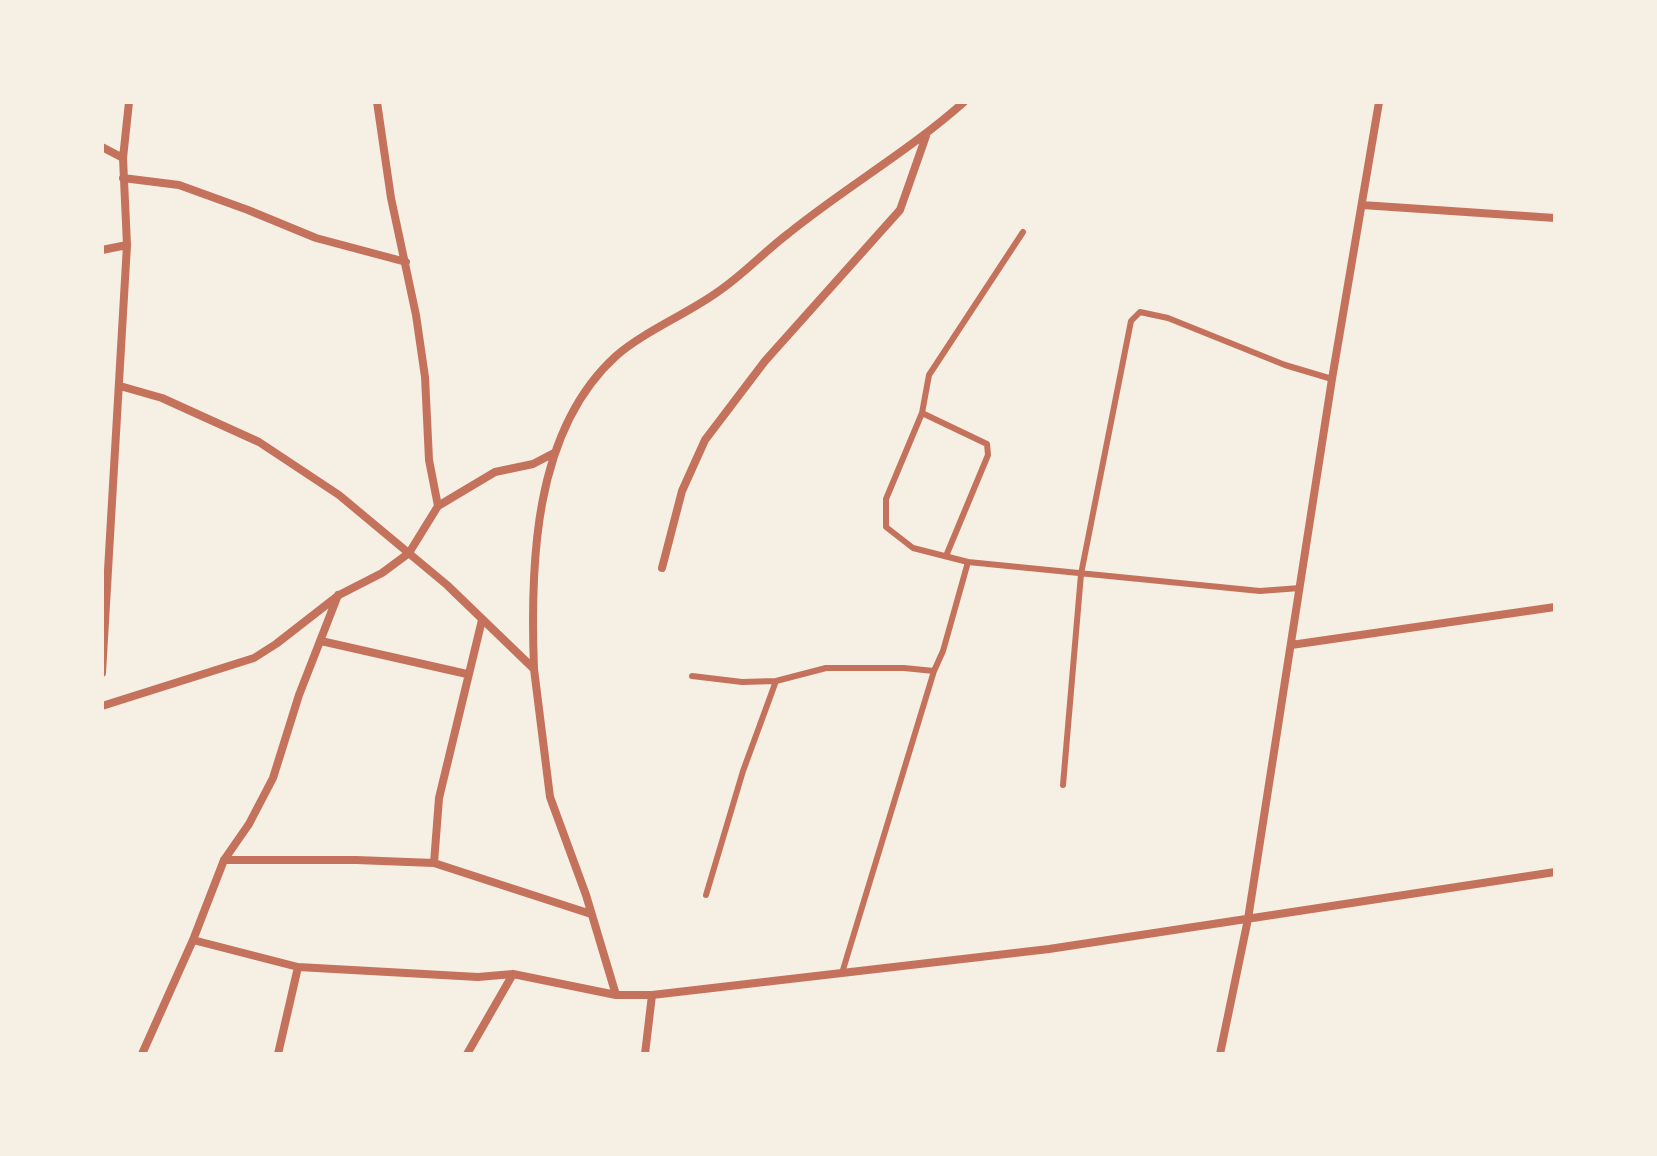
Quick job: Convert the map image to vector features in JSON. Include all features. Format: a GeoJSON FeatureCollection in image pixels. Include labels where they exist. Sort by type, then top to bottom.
{"type":"FeatureCollection","features":[{"type":"Feature","properties":{"kind":"street"},"geometry":{"type":"LineString","coordinates":[[102,673],[127,245],[123,158],[129,102]]}},
{"type":"Feature","properties":{"kind":"street"},"geometry":{"type":"LineString","coordinates":[[377,102],[391,198],[406,262],[425,377],[429,460],[438,506]]}},
{"type":"Feature","properties":{"kind":"street"},"geometry":{"type":"LineString","coordinates":[[616,995],[550,797],[534,669],[531,609],[539,514],[554,453],[589,386],[618,355],[720,291],[790,232],[926,136],[964,102]]}},
{"type":"Feature","properties":{"kind":"street"},"geometry":{"type":"LineString","coordinates":[[1220,1054],[1248,919],[1332,379],[1379,102]]}},
{"type":"Feature","properties":{"kind":"street"},"geometry":{"type":"LineString","coordinates":[[662,568],[682,491],[705,440],[765,361],[900,210],[926,136]]}},
{"type":"Feature","properties":{"kind":"street"},"geometry":{"type":"LineString","coordinates":[[102,147],[123,158]]}},
{"type":"Feature","properties":{"kind":"street"},"geometry":{"type":"LineString","coordinates":[[123,178],[179,185],[316,238],[406,262]]}},
{"type":"Feature","properties":{"kind":"street"},"geometry":{"type":"LineString","coordinates":[[1362,205],[1555,218]]}},
{"type":"Feature","properties":{"kind":"street"},"geometry":{"type":"LineString","coordinates":[[102,250],[127,245]]}},
{"type":"Feature","properties":{"kind":"street"},"geometry":{"type":"LineString","coordinates":[[120,386],[162,398],[259,442],[339,495],[409,553],[534,669]]}},
{"type":"Feature","properties":{"kind":"street"},"geometry":{"type":"LineString","coordinates":[[102,706],[254,658],[339,595],[382,573],[409,553],[438,506],[495,472],[533,464],[554,453]]}},
{"type":"Feature","properties":{"kind":"street"},"geometry":{"type":"LineString","coordinates":[[142,1054],[193,940],[224,860],[249,824],[273,778],[299,695],[339,595]]}},
{"type":"Feature","properties":{"kind":"street"},"geometry":{"type":"LineString","coordinates":[[1291,645],[1555,607]]}},
{"type":"Feature","properties":{"kind":"street"},"geometry":{"type":"LineString","coordinates":[[434,863],[439,798],[482,620]]}},
{"type":"Feature","properties":{"kind":"street"},"geometry":{"type":"LineString","coordinates":[[321,641],[467,674]]}},
{"type":"Feature","properties":{"kind":"street"},"geometry":{"type":"LineString","coordinates":[[224,860],[434,863],[591,914]]}},
{"type":"Feature","properties":{"kind":"street"},"geometry":{"type":"LineString","coordinates":[[193,940],[298,967],[478,977],[513,974],[616,995],[652,995],[1049,949],[1555,872]]}},
{"type":"Feature","properties":{"kind":"street"},"geometry":{"type":"LineString","coordinates":[[278,1054],[298,967]]}},
{"type":"Feature","properties":{"kind":"street"},"geometry":{"type":"LineString","coordinates":[[467,1054],[513,974]]}},
{"type":"Feature","properties":{"kind":"street"},"geometry":{"type":"LineString","coordinates":[[645,1054],[652,995]]}},
{"type":"Feature","properties":{"kind":"lane"},"geometry":{"type":"LineString","coordinates":[[1023,232],[929,375],[922,413],[886,499],[886,527],[913,548],[968,562],[1260,591],[1300,588]]}},
{"type":"Feature","properties":{"kind":"lane"},"geometry":{"type":"LineString","coordinates":[[1063,785],[1081,574],[1131,321],[1140,312],[1168,318],[1285,365],[1332,379]]}},
{"type":"Feature","properties":{"kind":"lane"},"geometry":{"type":"LineString","coordinates":[[922,413],[987,444],[988,455],[946,556]]}},
{"type":"Feature","properties":{"kind":"lane"},"geometry":{"type":"LineString","coordinates":[[842,973],[968,562]]}},
{"type":"Feature","properties":{"kind":"lane"},"geometry":{"type":"LineString","coordinates":[[692,676],[742,682],[776,681],[826,668],[934,671]]}},
{"type":"Feature","properties":{"kind":"lane"},"geometry":{"type":"LineString","coordinates":[[706,895],[739,784],[776,681]]}}]}
